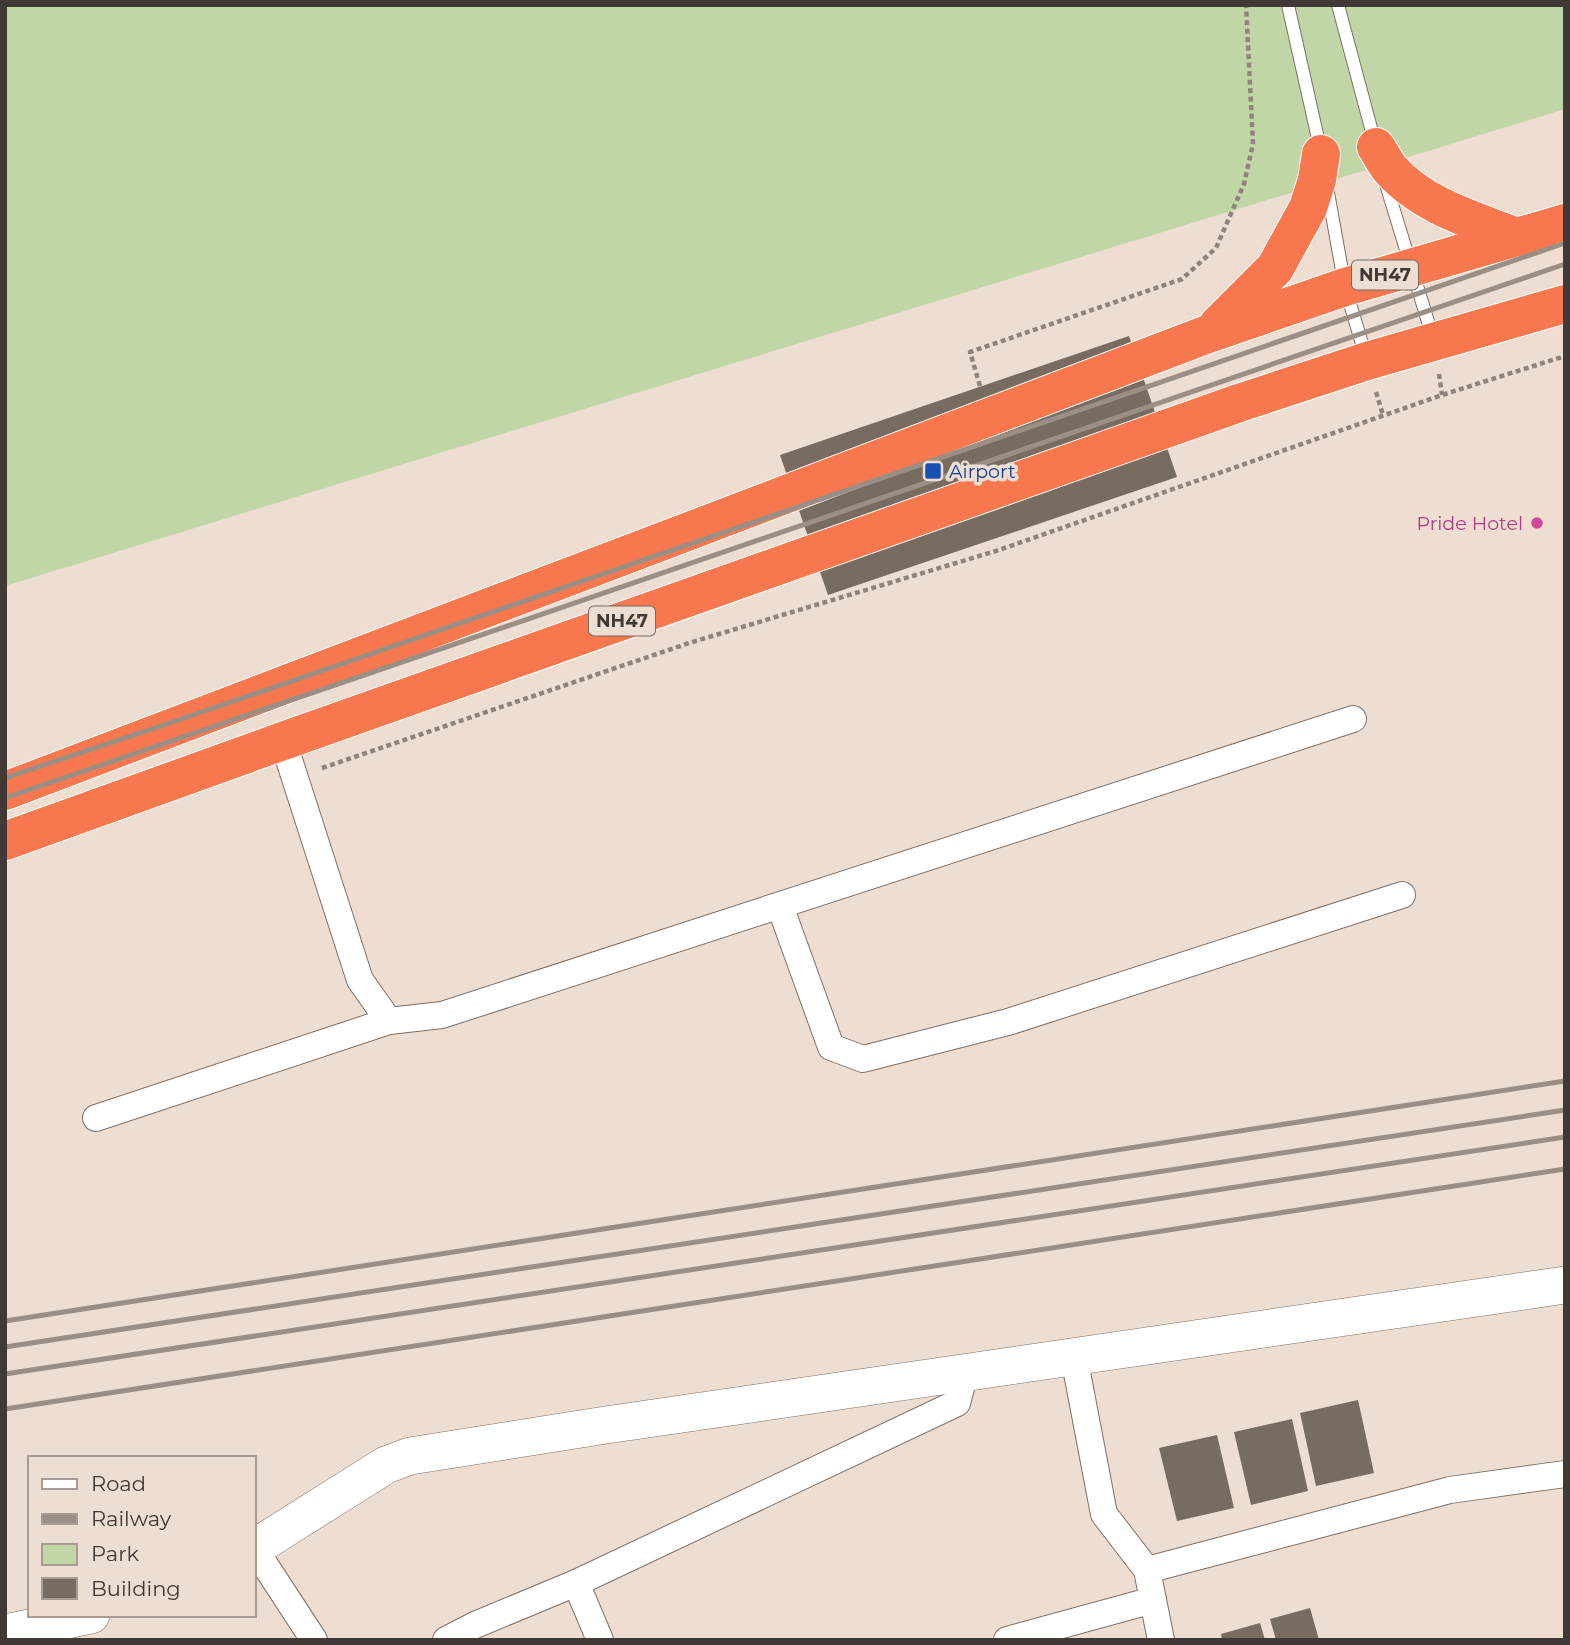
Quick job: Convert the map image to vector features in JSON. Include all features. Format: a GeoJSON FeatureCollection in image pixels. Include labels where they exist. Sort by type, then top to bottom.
{"type":"FeatureCollection","features":[{"type":"Feature","properties":{"kind":"highway"},"geometry":{"type":"LineString","coordinates":[[1376,147],[1390,169],[1414,191],[1445,209],[1517,237]]}},
{"type":"Feature","properties":{"kind":"highway"},"geometry":{"type":"LineString","coordinates":[[1208,334],[1275,268],[1308,208],[1317,180],[1321,154]]}},
{"type":"Feature","properties":{"kind":"highway","name":"NH47"},"geometry":{"type":"LineString","coordinates":[[5,791],[1208,334],[1345,287],[1565,223]]}},
{"type":"Feature","properties":{"kind":"highway","name":"NH47"},"geometry":{"type":"LineString","coordinates":[[5,841],[1226,407],[1367,361],[1565,304]]}},
{"type":"Feature","properties":{"kind":"street"},"geometry":{"type":"LineString","coordinates":[[96,1118],[389,1021],[442,1015],[1353,719]]}},
{"type":"Feature","properties":{"kind":"street"},"geometry":{"type":"LineString","coordinates":[[283,741],[360,980],[389,1021]]}},
{"type":"Feature","properties":{"kind":"street"},"geometry":{"type":"LineString","coordinates":[[780,906],[831,1047],[863,1059],[1008,1022],[1402,895]]}},
{"type":"Feature","properties":{"kind":"street"},"geometry":{"type":"LineString","coordinates":[[256,1547],[386,1465],[410,1456],[1565,1285]]}},
{"type":"Feature","properties":{"kind":"street"},"geometry":{"type":"LineString","coordinates":[[1074,1357],[1104,1514],[1147,1570],[1161,1640]]}},
{"type":"Feature","properties":{"kind":"street"},"geometry":{"type":"LineString","coordinates":[[446,1640],[576,1583],[957,1403],[965,1373]]}},
{"type":"Feature","properties":{"kind":"street"},"geometry":{"type":"LineString","coordinates":[[1147,1570],[1450,1490],[1565,1474]]}},
{"type":"Feature","properties":{"kind":"street"},"geometry":{"type":"LineString","coordinates":[[256,1551],[314,1640]]}},
{"type":"Feature","properties":{"kind":"street"},"geometry":{"type":"LineString","coordinates":[[576,1583],[600,1640]]}},
{"type":"Feature","properties":{"kind":"street"},"geometry":{"type":"LineString","coordinates":[[1007,1640],[1153,1600]]}},
{"type":"Feature","properties":{"kind":"street"},"geometry":{"type":"LineString","coordinates":[[5,1633],[81,1617]]}},
{"type":"Feature","properties":{"kind":"lane"},"geometry":{"type":"LineString","coordinates":[[1288,5],[1321,154],[1345,287],[1367,361]]}},
{"type":"Feature","properties":{"kind":"lane"},"geometry":{"type":"LineString","coordinates":[[1338,5],[1376,147],[1434,342]]}},
{"type":"Feature","properties":{"kind":"path"},"geometry":{"type":"LineString","coordinates":[[990,417],[970,352],[1182,279],[1216,248],[1244,184],[1252,145],[1246,5]]}},
{"type":"Feature","properties":{"kind":"path"},"geometry":{"type":"LineString","coordinates":[[294,777],[689,643],[996,551],[1442,395],[1565,356]]}},
{"type":"Feature","properties":{"kind":"green space"},"geometry":{"type":"Polygon","coordinates":[[[5,5],[1565,5],[1565,109],[5,586],[5,5]]]}},
{"type":"Feature","properties":{"kind":"building"},"geometry":{"type":"Polygon","coordinates":[[[1129,336],[1177,477],[828,595],[780,455],[1129,336]]]}},
{"type":"Feature","properties":{"kind":"building"},"geometry":{"type":"Polygon","coordinates":[[[1358,1400],[1374,1473],[1316,1486],[1300,1413],[1358,1400]]]}},
{"type":"Feature","properties":{"kind":"building"},"geometry":{"type":"Polygon","coordinates":[[[1292,1419],[1308,1491],[1251,1505],[1234,1432],[1292,1419]]]}},
{"type":"Feature","properties":{"kind":"building"},"geometry":{"type":"Polygon","coordinates":[[[1217,1435],[1234,1508],[1177,1521],[1159,1448],[1217,1435]]]}},
{"type":"Feature","properties":{"kind":"building"},"geometry":{"type":"Polygon","coordinates":[[[1310,1608],[1319,1640],[1276,1640],[1270,1619],[1310,1608]]]}},
{"type":"Feature","properties":{"kind":"building"},"geometry":{"type":"Polygon","coordinates":[[[1260,1623],[1265,1640],[1222,1640],[1221,1634],[1260,1623]]]}},
{"type":"Feature","properties":{"kind":"railway"},"geometry":{"type":"LineString","coordinates":[[5,778],[1565,243]]}},
{"type":"Feature","properties":{"kind":"railway"},"geometry":{"type":"LineString","coordinates":[[5,798],[1565,264]]}},
{"type":"Feature","properties":{"kind":"railway"},"geometry":{"type":"LineString","coordinates":[[5,1321],[1565,1081]]}},
{"type":"Feature","properties":{"kind":"railway"},"geometry":{"type":"LineString","coordinates":[[5,1347],[1565,1110]]}},
{"type":"Feature","properties":{"kind":"railway"},"geometry":{"type":"LineString","coordinates":[[5,1374],[1565,1137]]}},
{"type":"Feature","properties":{"kind":"railway"},"geometry":{"type":"LineString","coordinates":[[5,1409],[1565,1169]]}},
{"type":"Feature","properties":{"kind":"place","name":"Airport"},"geometry":{"type":"Point","coordinates":[933,471]}},
{"type":"Feature","properties":{"kind":"place","name":"Pride Hotel"},"geometry":{"type":"Point","coordinates":[1537,523]}}]}
